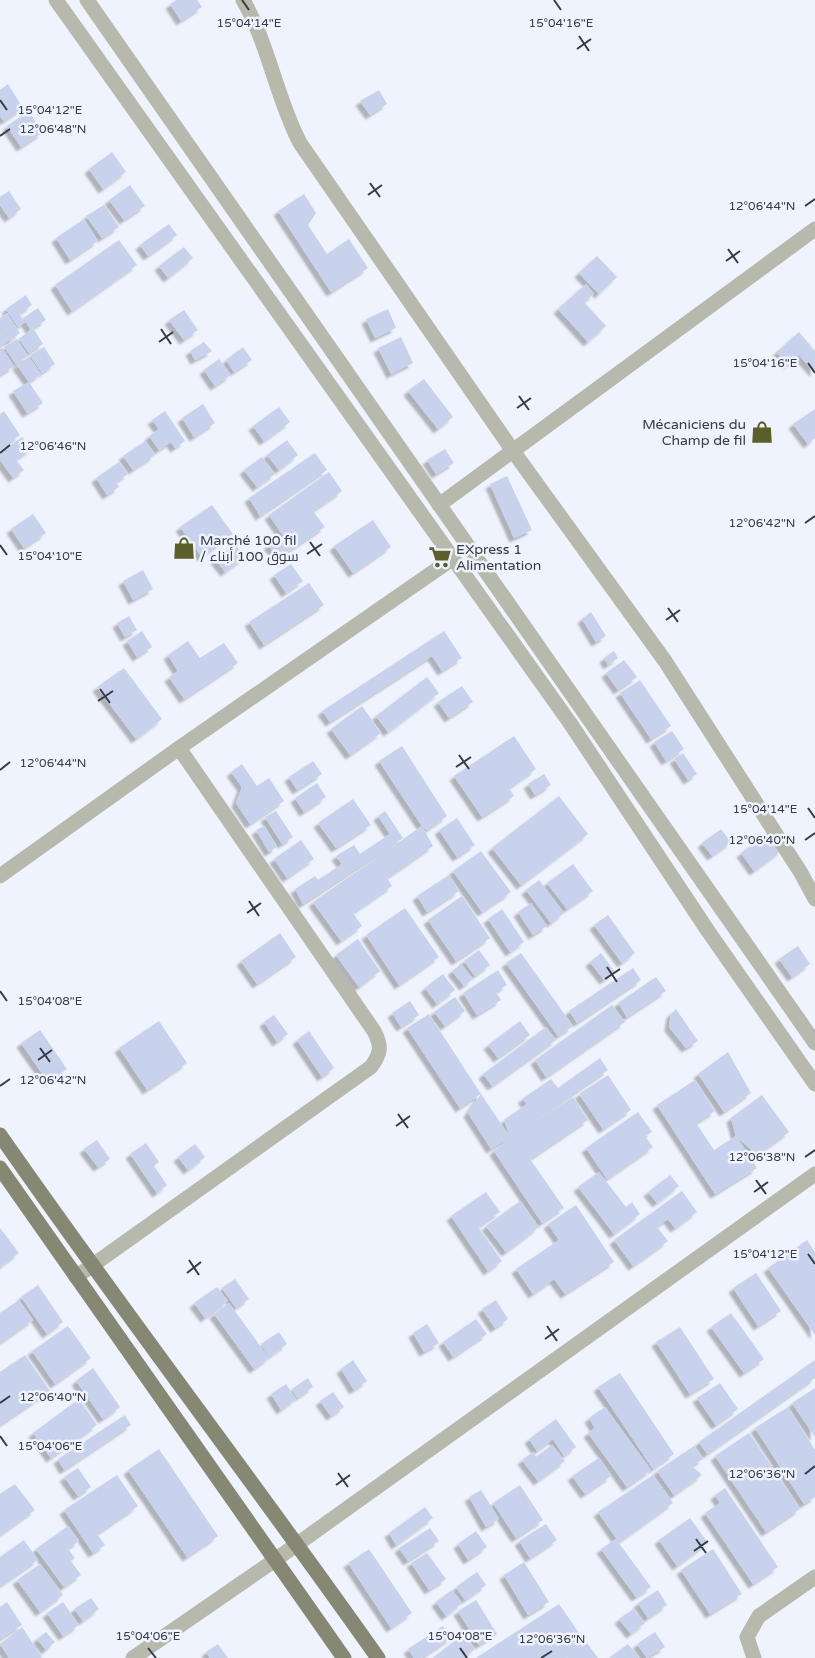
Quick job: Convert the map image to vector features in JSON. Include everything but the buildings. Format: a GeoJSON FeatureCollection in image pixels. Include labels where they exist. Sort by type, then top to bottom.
{"type":"FeatureCollection","features":[{"type":"Feature","properties":{"kind":"main road"},"geometry":{"type":"LineString","coordinates":[[0,1136],[91,1266],[297,1543],[378,1658]]}},
{"type":"Feature","properties":{"kind":"main road"},"geometry":{"type":"LineString","coordinates":[[0,1168],[344,1658]]}},
{"type":"Feature","properties":{"kind":"street"},"geometry":{"type":"LineString","coordinates":[[56,0],[570,723],[708,931],[815,1084]]}},
{"type":"Feature","properties":{"kind":"street"},"geometry":{"type":"LineString","coordinates":[[86,0],[815,1043]]}},
{"type":"Feature","properties":{"kind":"street"},"geometry":{"type":"LineString","coordinates":[[243,0],[257,25],[288,120],[300,143],[513,450],[665,661],[796,865],[815,900]]}},
{"type":"Feature","properties":{"kind":"street"},"geometry":{"type":"LineString","coordinates":[[439,504],[815,229]]}},
{"type":"Feature","properties":{"kind":"street"},"geometry":{"type":"LineString","coordinates":[[0,876],[179,748],[452,559]]}},
{"type":"Feature","properties":{"kind":"street"},"geometry":{"type":"LineString","coordinates":[[76,1277],[371,1067],[380,1054],[380,1043],[374,1031],[179,748]]}},
{"type":"Feature","properties":{"kind":"street"},"geometry":{"type":"LineString","coordinates":[[133,1658],[275,1560],[815,1174]]}},
{"type":"Feature","properties":{"kind":"street"},"geometry":{"type":"LineString","coordinates":[[754,1658],[747,1637],[759,1616],[815,1577]]}},
{"type":"Feature","properties":{"kind":"place","name":"Mécaniciens du Champ de fil"},"geometry":{"type":"Point","coordinates":[762,432]}},
{"type":"Feature","properties":{"kind":"place","name":"Marché 100 fil / سوق 100 أبناء"},"geometry":{"type":"Point","coordinates":[184,548]}},
{"type":"Feature","properties":{"kind":"place","name":"EXpress 1 Alimentation"},"geometry":{"type":"Point","coordinates":[440,557]}}]}
